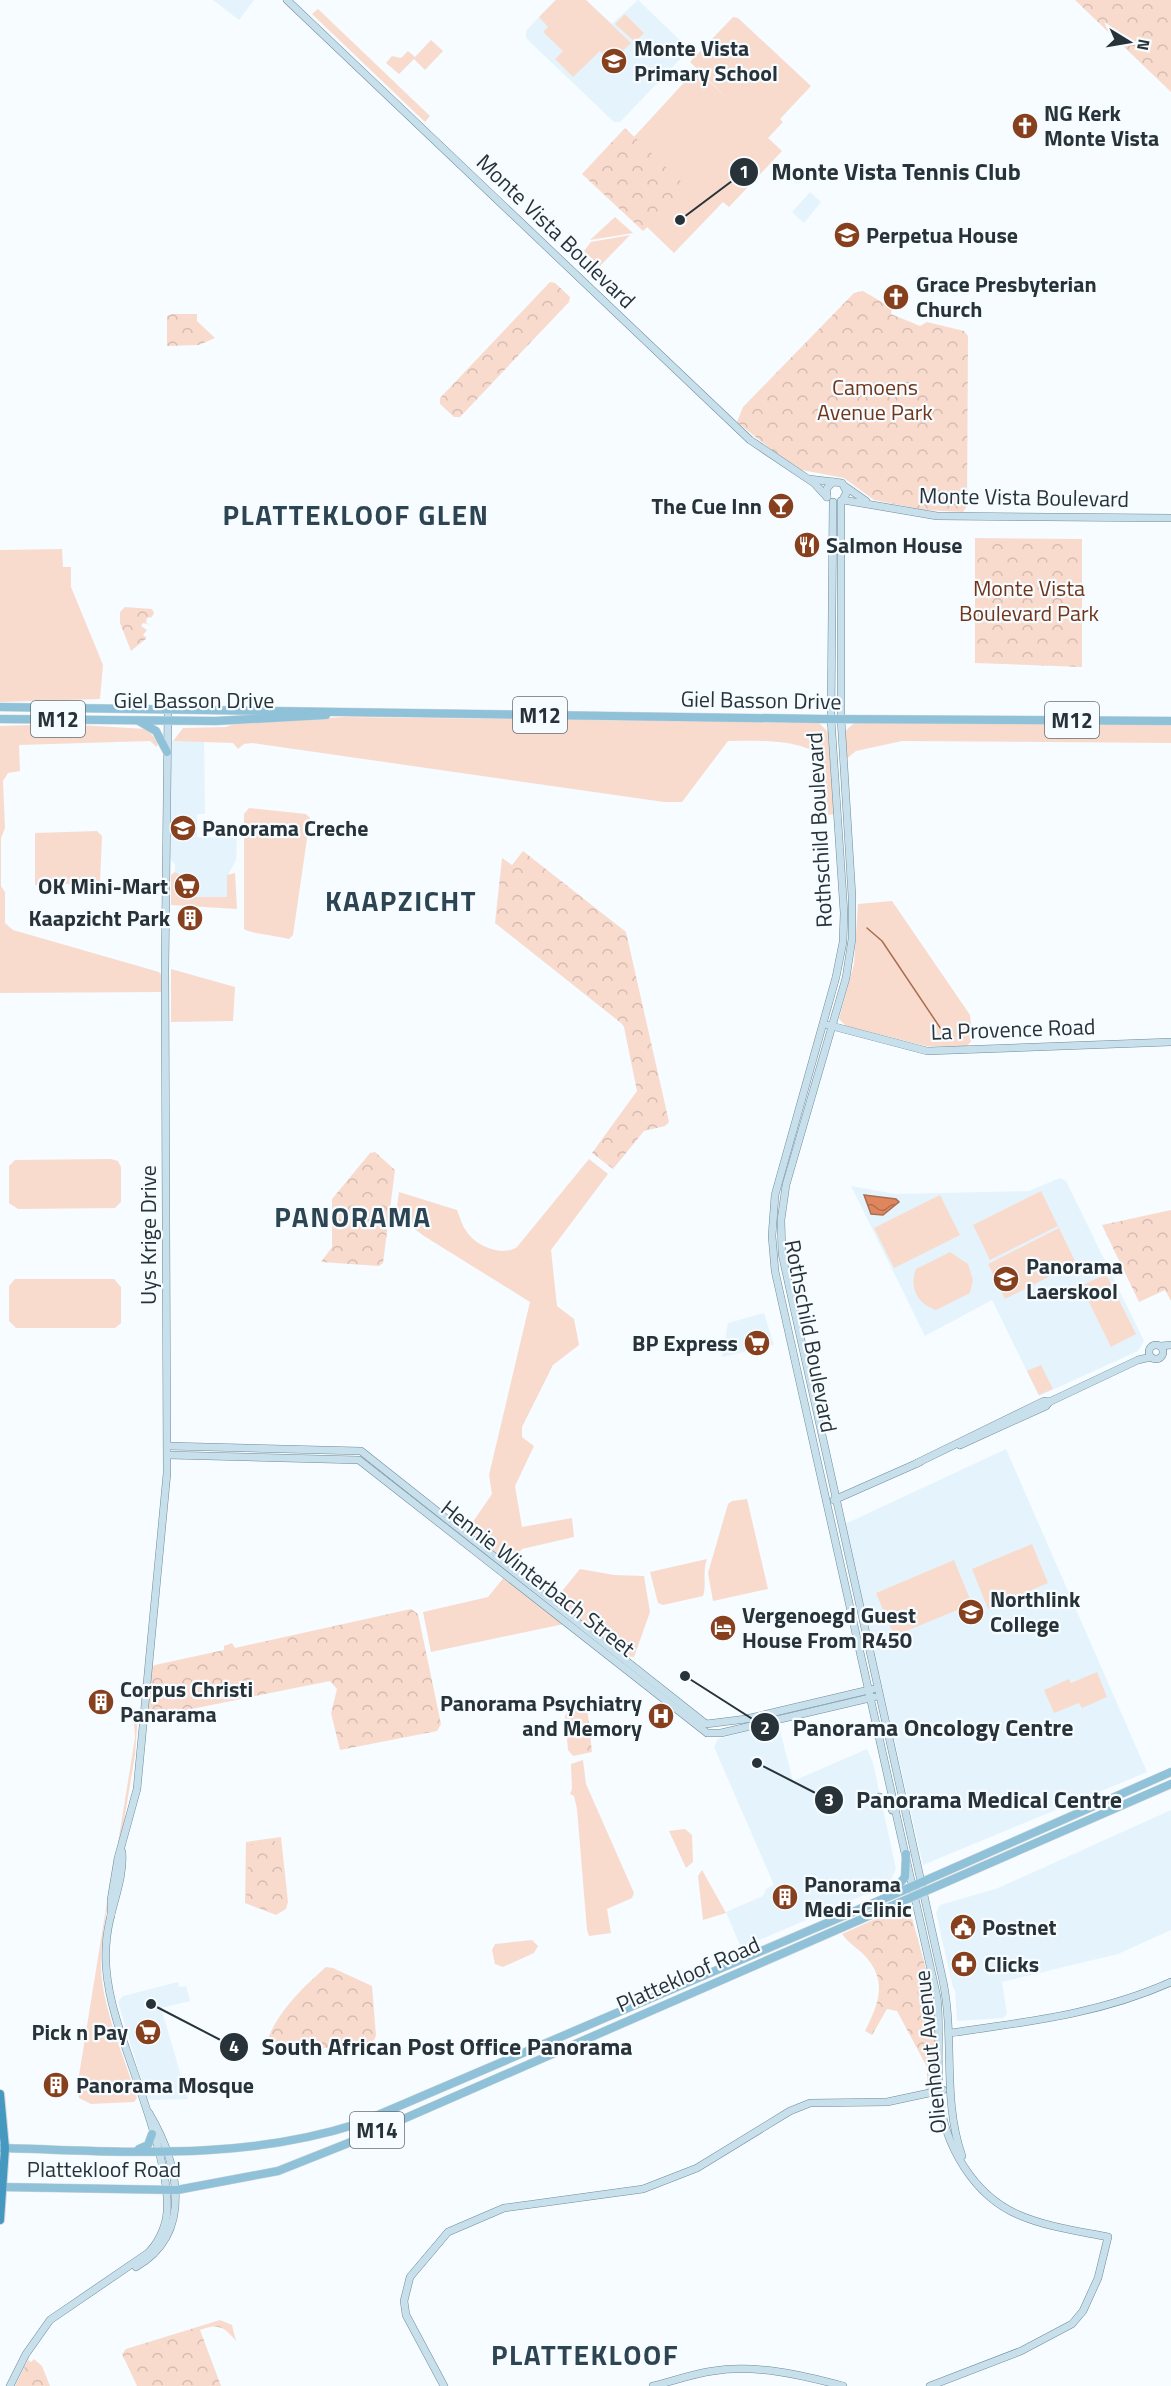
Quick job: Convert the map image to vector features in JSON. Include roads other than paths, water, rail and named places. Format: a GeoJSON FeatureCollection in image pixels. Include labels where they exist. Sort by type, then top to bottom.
{"type":"FeatureCollection","features":[{"type":"Feature","properties":{"kind":"highway"},"geometry":{"type":"LineString","coordinates":[[0,2094],[2,2148],[0,2220]]}},
{"type":"Feature","properties":{"kind":"main road","name":"Giel Basson Drive"},"geometry":{"type":"LineString","coordinates":[[0,707],[831,719],[1171,721]]}},
{"type":"Feature","properties":{"kind":"main road","name":"Giel Basson Drive"},"geometry":{"type":"LineString","coordinates":[[0,719],[242,720],[351,712]]}},
{"type":"Feature","properties":{"kind":"main road"},"geometry":{"type":"LineString","coordinates":[[135,720],[156,732],[167,752]]}},
{"type":"Feature","properties":{"kind":"main road","name":"Plattekloof Road"},"geometry":{"type":"LineString","coordinates":[[2,2187],[166,2191],[250,2178],[307,2160],[918,1888],[1171,1772]]}},
{"type":"Feature","properties":{"kind":"main road","name":"Plattekloof Road"},"geometry":{"type":"LineString","coordinates":[[2,2148],[157,2152],[230,2151],[313,2138],[357,2124],[886,1898],[918,1888],[1171,1784]]}},
{"type":"Feature","properties":{"kind":"main road"},"geometry":{"type":"LineString","coordinates":[[886,1898],[904,1880],[906,1854]]}},
{"type":"Feature","properties":{"kind":"main road"},"geometry":{"type":"LineString","coordinates":[[135,2151],[148,2145],[152,2134]]}},
{"type":"Feature","properties":{"kind":"street","name":"Monte Vista Boulevard"},"geometry":{"type":"LineString","coordinates":[[287,0],[750,440],[836,500],[948,517],[1171,518]]}},
{"type":"Feature","properties":{"kind":"street","name":"Monte Vista Boulevard"},"geometry":{"type":"LineString","coordinates":[[807,478],[833,482]]}},
{"type":"Feature","properties":{"kind":"street"},"geometry":{"type":"LineString","coordinates":[[833,482],[841,482],[846,487],[847,494],[836,500],[827,488],[833,482]]}},
{"type":"Feature","properties":{"kind":"street","name":"Monte Vista Boulevard"},"geometry":{"type":"LineString","coordinates":[[846,487],[863,500],[877,506]]}},
{"type":"Feature","properties":{"kind":"street","name":"Rothschild Boulevard"},"geometry":{"type":"LineString","coordinates":[[836,500],[831,719],[844,926],[838,968],[780,1170],[775,1195],[772,1236],[777,1282],[901,1835],[918,1888]]}},
{"type":"Feature","properties":{"kind":"street","name":"Rothschild Boulevard"},"geometry":{"type":"LineString","coordinates":[[836,500],[841,719],[853,926],[846,978],[786,1185],[781,1237],[785,1279],[878,1692],[918,1888]]}},
{"type":"Feature","properties":{"kind":"street","name":"Uys Krige Drive"},"geometry":{"type":"LineString","coordinates":[[10,2386],[50,2320],[148,2253],[159,2239],[167,2213],[166,2191],[157,2152],[109,1994],[105,1958],[118,1858],[122,1849],[132,1798],[135,1765],[140,1748],[168,1455],[168,709]]}},
{"type":"Feature","properties":{"kind":"street","name":"La Provence Road"},"geometry":{"type":"LineString","coordinates":[[822,1023],[927,1051],[1171,1042]]}},
{"type":"Feature","properties":{"kind":"street"},"geometry":{"type":"LineString","coordinates":[[827,1502],[1046,1406],[1049,1402],[1150,1354],[1153,1345],[1162,1349],[1171,1346]]}},
{"type":"Feature","properties":{"kind":"street"},"geometry":{"type":"LineString","coordinates":[[1150,1354],[1159,1359],[1162,1349]]}},
{"type":"Feature","properties":{"kind":"street","name":"Hennie Winterbach Street"},"geometry":{"type":"LineString","coordinates":[[168,1446],[361,1451],[706,1725],[870,1694]]}},
{"type":"Feature","properties":{"kind":"street","name":"Hennie Winterbach Street"},"geometry":{"type":"LineString","coordinates":[[168,1455],[359,1460],[707,1733],[721,1733],[878,1692]]}},
{"type":"Feature","properties":{"kind":"street"},"geometry":{"type":"LineString","coordinates":[[880,1797],[889,1802],[901,1835]]}},
{"type":"Feature","properties":{"kind":"street","name":"Olienhout Avenue"},"geometry":{"type":"LineString","coordinates":[[918,1888],[949,2018],[948,2088],[954,2128],[968,2172]]}},
{"type":"Feature","properties":{"kind":"street","name":"Olienhout Avenue"},"geometry":{"type":"LineString","coordinates":[[918,1888],[939,2018],[939,2091],[947,2131],[968,2172],[991,2198],[1016,2214],[1047,2224],[1108,2237],[1098,2278],[1083,2311],[1072,2324],[1021,2351],[930,2386]]}},
{"type":"Feature","properties":{"kind":"street"},"geometry":{"type":"LineString","coordinates":[[950,2033],[1088,2012],[1171,1982]]}},
{"type":"Feature","properties":{"kind":"street"},"geometry":{"type":"LineString","coordinates":[[939,2018],[950,2033]]}},
{"type":"Feature","properties":{"kind":"street"},"geometry":{"type":"LineString","coordinates":[[949,2018],[958,2028],[972,2030]]}},
{"type":"Feature","properties":{"kind":"street"},"geometry":{"type":"LineString","coordinates":[[950,2058],[954,2040],[972,2030]]}},
{"type":"Feature","properties":{"kind":"street"},"geometry":{"type":"LineString","coordinates":[[940,2065],[945,2042],[950,2033]]}},
{"type":"Feature","properties":{"kind":"street"},"geometry":{"type":"LineString","coordinates":[[444,2386],[406,2315],[404,2301],[410,2277],[448,2232],[504,2208],[643,2189],[697,2168],[789,2111],[810,2103],[887,2102],[948,2088]]}},
{"type":"Feature","properties":{"kind":"street","name":"Uys Krige Drive"},"geometry":{"type":"LineString","coordinates":[[118,2274],[142,2263],[161,2247],[172,2223],[177,2190],[168,2152],[144,2105]]}},
{"type":"Feature","properties":{"kind":"street"},"geometry":{"type":"LineString","coordinates":[[653,2386],[712,2371],[729,2370],[789,2373],[843,2386]]}},
{"type":"Feature","properties":{"kind":"water"},"geometry":{"type":"Polygon","coordinates":[[[864,1195],[896,1199],[899,1202],[883,1215],[871,1214],[864,1195]]]}},
{"type":"Feature","properties":{"kind":"waterway"},"geometry":{"type":"LineString","coordinates":[[867,928],[882,941],[945,1035]]}},
{"type":"Feature","properties":{"kind":"place","name":"Monte Vista Primary School"},"geometry":{"type":"Point","coordinates":[614,61]}},
{"type":"Feature","properties":{"kind":"place","name":"NG Kerk Monte Vista"},"geometry":{"type":"Point","coordinates":[1025,126]}},
{"type":"Feature","properties":{"kind":"place","name":"Monte Vista Tennis Club"},"geometry":{"type":"Point","coordinates":[680,220]}},
{"type":"Feature","properties":{"kind":"place","name":"Perpetua House"},"geometry":{"type":"Point","coordinates":[847,235]}},
{"type":"Feature","properties":{"kind":"place","name":"Grace Presbyterian Church"},"geometry":{"type":"Point","coordinates":[896,297]}},
{"type":"Feature","properties":{"kind":"place","name":"The Cue Inn"},"geometry":{"type":"Point","coordinates":[781,506]}},
{"type":"Feature","properties":{"kind":"place","name":"Salmon House"},"geometry":{"type":"Point","coordinates":[807,545]}},
{"type":"Feature","properties":{"kind":"place","name":"Panorama Creche"},"geometry":{"type":"Point","coordinates":[183,828]}},
{"type":"Feature","properties":{"kind":"place","name":"OK Mini-Mart"},"geometry":{"type":"Point","coordinates":[187,886]}},
{"type":"Feature","properties":{"kind":"place","name":"Kaapzicht Park"},"geometry":{"type":"Point","coordinates":[190,918]}},
{"type":"Feature","properties":{"kind":"place","name":"Panorama Laerskool"},"geometry":{"type":"Point","coordinates":[1006,1279]}},
{"type":"Feature","properties":{"kind":"place","name":"BP Express"},"geometry":{"type":"Point","coordinates":[757,1343]}},
{"type":"Feature","properties":{"kind":"place","name":"Northlink College"},"geometry":{"type":"Point","coordinates":[971,1612]}},
{"type":"Feature","properties":{"kind":"place","name":"Vergenoegd Guest House From R450"},"geometry":{"type":"Point","coordinates":[723,1628]}},
{"type":"Feature","properties":{"kind":"place","name":"Panorama Oncology Centre"},"geometry":{"type":"Point","coordinates":[685,1676]}},
{"type":"Feature","properties":{"kind":"place","name":"Corpus Christi Panarama"},"geometry":{"type":"Point","coordinates":[101,1702]}},
{"type":"Feature","properties":{"kind":"place","name":"Panorama Psychiatry and Memory"},"geometry":{"type":"Point","coordinates":[661,1716]}},
{"type":"Feature","properties":{"kind":"place","name":"Panorama Medical Centre"},"geometry":{"type":"Point","coordinates":[757,1763]}},
{"type":"Feature","properties":{"kind":"place","name":"Panorama Medi-Clinic"},"geometry":{"type":"Point","coordinates":[785,1897]}},
{"type":"Feature","properties":{"kind":"place","name":"Postnet"},"geometry":{"type":"Point","coordinates":[963,1927]}},
{"type":"Feature","properties":{"kind":"place","name":"Clicks"},"geometry":{"type":"Point","coordinates":[964,1964]}},
{"type":"Feature","properties":{"kind":"place","name":"South African Post Office Panorama"},"geometry":{"type":"Point","coordinates":[151,2004]}},
{"type":"Feature","properties":{"kind":"place","name":"Pick n Pay"},"geometry":{"type":"Point","coordinates":[148,2032]}},
{"type":"Feature","properties":{"kind":"place","name":"Panorama Mosque"},"geometry":{"type":"Point","coordinates":[56,2085]}},
{"type":"Feature","properties":{"kind":"district","name":"PLATTEKLOOF GLEN"},"geometry":{"type":"Point","coordinates":[356,514]}},
{"type":"Feature","properties":{"kind":"district","name":"KAAPZICHT"},"geometry":{"type":"Point","coordinates":[401,900]}},
{"type":"Feature","properties":{"kind":"district","name":"PANORAMA"},"geometry":{"type":"Point","coordinates":[353,1216]}},
{"type":"Feature","properties":{"kind":"district","name":"PLATTEKLOOF"},"geometry":{"type":"Point","coordinates":[585,2354]}},
{"type":"Feature","properties":{"kind":"park label","name":"Camoens Avenue Park"},"geometry":{"type":"Point","coordinates":[875,400]}},
{"type":"Feature","properties":{"kind":"park label","name":"Monte Vista Boulevard Park"},"geometry":{"type":"Point","coordinates":[1029,600]}}]}
